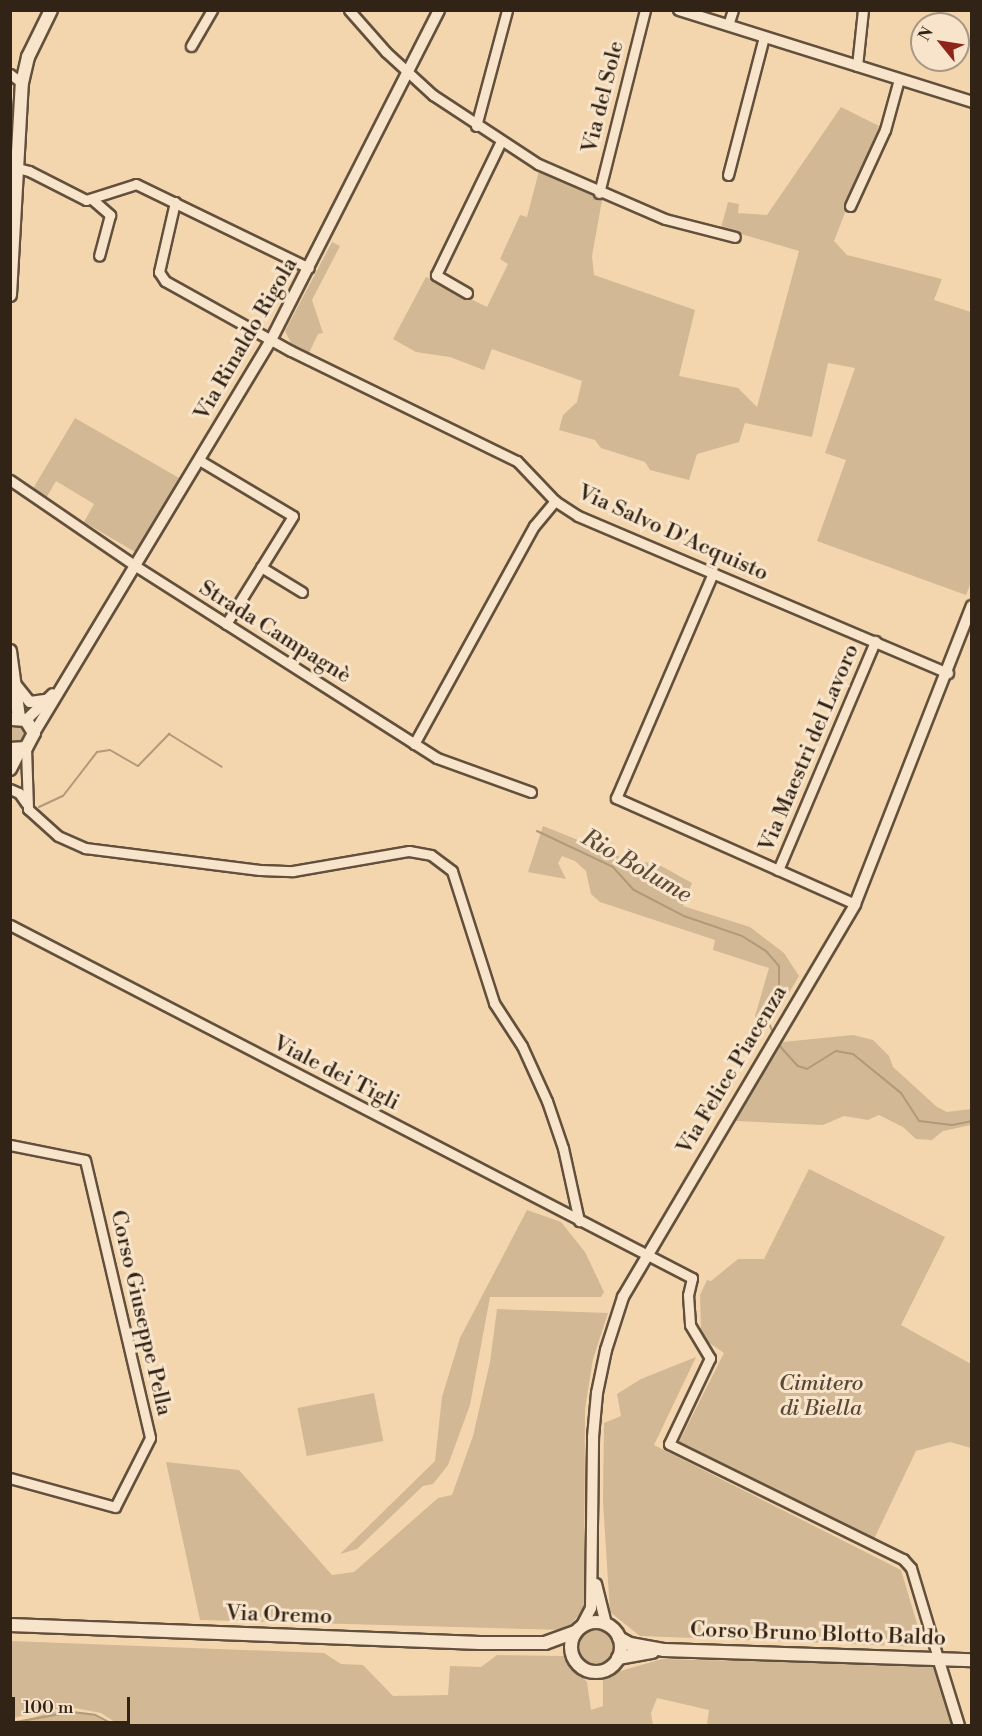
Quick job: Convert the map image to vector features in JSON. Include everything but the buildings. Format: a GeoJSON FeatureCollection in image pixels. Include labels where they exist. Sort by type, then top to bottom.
{"type":"FeatureCollection","features":[{"type":"Feature","properties":{"kind":"main road"},"geometry":{"type":"LineString","coordinates":[[10,296],[14,134],[28,57],[51,10]]}},
{"type":"Feature","properties":{"kind":"main road"},"geometry":{"type":"LineString","coordinates":[[10,651],[16,684],[18,719],[34,733],[19,750],[10,769]]}},
{"type":"Feature","properties":{"kind":"main road"},"geometry":{"type":"LineString","coordinates":[[593,1622],[606,1624],[619,1638],[618,1658],[607,1669],[593,1671],[580,1666],[572,1654],[578,1630],[593,1622]]}},
{"type":"Feature","properties":{"kind":"main road","name":"Via Oremo"},"geometry":{"type":"LineString","coordinates":[[10,1625],[545,1643],[572,1654]]}},
{"type":"Feature","properties":{"kind":"main road","name":"Via Oremo"},"geometry":{"type":"LineString","coordinates":[[545,1643],[578,1630]]}},
{"type":"Feature","properties":{"kind":"main road","name":"Corso Bruno Blotto Baldo"},"geometry":{"type":"LineString","coordinates":[[619,1638],[630,1644],[664,1650],[972,1660]]}},
{"type":"Feature","properties":{"kind":"main road","name":"Corso Bruno Blotto Baldo"},"geometry":{"type":"LineString","coordinates":[[618,1658],[664,1650]]}},
{"type":"Feature","properties":{"kind":"street"},"geometry":{"type":"LineString","coordinates":[[191,46],[212,10]]}},
{"type":"Feature","properties":{"kind":"street"},"geometry":{"type":"LineString","coordinates":[[349,10],[408,74],[476,126],[538,164],[598,193],[665,219],[735,237]]}},
{"type":"Feature","properties":{"kind":"street","name":"Via Rinaldo Rigola"},"geometry":{"type":"LineString","coordinates":[[34,733],[271,340],[440,10]]}},
{"type":"Feature","properties":{"kind":"street"},"geometry":{"type":"LineString","coordinates":[[476,126],[507,10]]}},
{"type":"Feature","properties":{"kind":"street","name":"Via del Sole"},"geometry":{"type":"LineString","coordinates":[[598,193],[645,10]]}},
{"type":"Feature","properties":{"kind":"street"},"geometry":{"type":"LineString","coordinates":[[679,10],[972,102]]}},
{"type":"Feature","properties":{"kind":"street"},"geometry":{"type":"LineString","coordinates":[[728,25],[733,10]]}},
{"type":"Feature","properties":{"kind":"street"},"geometry":{"type":"LineString","coordinates":[[857,66],[863,10]]}},
{"type":"Feature","properties":{"kind":"street"},"geometry":{"type":"LineString","coordinates":[[728,175],[764,37]]}},
{"type":"Feature","properties":{"kind":"street"},"geometry":{"type":"LineString","coordinates":[[10,74],[22,83]]}},
{"type":"Feature","properties":{"kind":"street"},"geometry":{"type":"LineString","coordinates":[[850,206],[885,130],[899,79]]}},
{"type":"Feature","properties":{"kind":"street"},"geometry":{"type":"LineString","coordinates":[[466,293],[436,275],[501,141]]}},
{"type":"Feature","properties":{"kind":"street"},"geometry":{"type":"LineString","coordinates":[[13,167],[86,200],[93,200],[130,184],[141,186],[309,268]]}},
{"type":"Feature","properties":{"kind":"street"},"geometry":{"type":"LineString","coordinates":[[93,200],[110,215],[99,256]]}},
{"type":"Feature","properties":{"kind":"street","name":"Via Salvo D'Acquisto"},"geometry":{"type":"LineString","coordinates":[[175,202],[161,276],[271,340],[517,461],[555,501],[589,521],[948,673]]}},
{"type":"Feature","properties":{"kind":"street"},"geometry":{"type":"LineString","coordinates":[[199,460],[293,516],[226,624]]}},
{"type":"Feature","properties":{"kind":"street","name":"Strada Campagnè"},"geometry":{"type":"LineString","coordinates":[[10,480],[134,565],[437,758],[531,792]]}},
{"type":"Feature","properties":{"kind":"street"},"geometry":{"type":"LineString","coordinates":[[414,744],[534,526],[555,501]]}},
{"type":"Feature","properties":{"kind":"street"},"geometry":{"type":"LineString","coordinates":[[261,567],[302,592]]}},
{"type":"Feature","properties":{"kind":"street"},"geometry":{"type":"LineString","coordinates":[[713,573],[616,798],[855,904]]}},
{"type":"Feature","properties":{"kind":"street","name":"Via Felice Piacenza"},"geometry":{"type":"LineString","coordinates":[[578,1630],[591,1608],[597,1393],[606,1350],[623,1297],[780,1027],[855,904],[948,673],[972,606]]}},
{"type":"Feature","properties":{"kind":"street","name":"Via Maestri del Lavoro"},"geometry":{"type":"LineString","coordinates":[[778,870],[875,641]]}},
{"type":"Feature","properties":{"kind":"street","name":"Via Rinaldo Rigola"},"geometry":{"type":"LineString","coordinates":[[18,719],[51,697],[69,676]]}},
{"type":"Feature","properties":{"kind":"street"},"geometry":{"type":"LineString","coordinates":[[16,684],[30,702],[37,703],[51,697]]}},
{"type":"Feature","properties":{"kind":"street"},"geometry":{"type":"LineString","coordinates":[[19,750],[28,806]]}},
{"type":"Feature","properties":{"kind":"street"},"geometry":{"type":"LineString","coordinates":[[10,789],[19,793],[42,825],[84,848],[260,870],[293,871],[409,851],[431,855],[452,871],[494,1003],[522,1046],[547,1101],[563,1148],[579,1221]]}},
{"type":"Feature","properties":{"kind":"street","name":"Viale dei Tigli"},"geometry":{"type":"LineString","coordinates":[[10,925],[692,1278],[688,1295],[690,1325],[710,1358],[669,1444],[903,1559],[911,1568],[938,1658]]}},
{"type":"Feature","properties":{"kind":"street","name":"Corso Giuseppe Pella"},"geometry":{"type":"LineString","coordinates":[[10,1145],[85,1161],[150,1438],[115,1507],[10,1478]]}},
{"type":"Feature","properties":{"kind":"street","name":"Via Felice Piacenza"},"geometry":{"type":"LineString","coordinates":[[592,1569],[606,1624]]}},
{"type":"Feature","properties":{"kind":"street"},"geometry":{"type":"LineString","coordinates":[[938,1658],[959,1725]]}},
{"type":"Feature","properties":{"kind":"green space"},"geometry":{"type":"Polygon","coordinates":[[[841,107],[879,126],[834,241],[847,255],[942,279],[934,300],[971,312],[972,580],[966,595],[817,541],[846,460],[825,453],[855,368],[828,363],[812,437],[745,423],[739,442],[697,454],[689,480],[650,470],[645,462],[601,448],[595,440],[559,430],[563,415],[577,402],[582,381],[492,349],[484,370],[450,357],[416,352],[393,339],[426,277],[487,307],[508,264],[500,259],[520,215],[527,217],[539,171],[602,200],[592,256],[594,275],[695,310],[679,376],[738,388],[757,407],[799,251],[721,228],[728,202],[739,204],[738,213],[767,215],[841,107]]]}},
{"type":"Feature","properties":{"kind":"green space"},"geometry":{"type":"Polygon","coordinates":[[[332,242],[340,246],[312,300],[323,333],[318,334],[309,353],[291,343],[285,331],[332,242]]]}},
{"type":"Feature","properties":{"kind":"green space"},"geometry":{"type":"Polygon","coordinates":[[[75,418],[179,478],[135,552],[84,522],[94,504],[56,481],[45,500],[31,492],[75,418]]]}},
{"type":"Feature","properties":{"kind":"green space"},"geometry":{"type":"Polygon","coordinates":[[[22,723],[29,732],[25,743],[11,745],[11,724],[22,723]]]}},
{"type":"Feature","properties":{"kind":"green space"},"geometry":{"type":"Polygon","coordinates":[[[543,826],[636,863],[654,862],[692,883],[683,906],[750,927],[784,953],[799,976],[776,1015],[760,1029],[755,1016],[769,968],[713,950],[715,940],[600,902],[591,894],[586,871],[575,861],[562,856],[558,863],[566,879],[528,872],[543,826]]]}},
{"type":"Feature","properties":{"kind":"green space"},"geometry":{"type":"Polygon","coordinates":[[[853,1035],[873,1040],[889,1056],[893,1067],[937,1107],[947,1112],[971,1109],[971,1125],[943,1131],[932,1140],[916,1139],[903,1127],[879,1115],[868,1120],[844,1116],[823,1125],[735,1121],[783,1042],[853,1035]]]}},
{"type":"Feature","properties":{"kind":"green space","name":"Cimitero di Biella"},"geometry":{"type":"Polygon","coordinates":[[[809,1169],[945,1237],[901,1325],[971,1364],[971,1448],[950,1442],[916,1451],[873,1541],[679,1442],[724,1353],[708,1342],[701,1329],[700,1295],[707,1280],[711,1281],[738,1259],[764,1259],[809,1169]]]}},
{"type":"Feature","properties":{"kind":"green space"},"geometry":{"type":"Polygon","coordinates":[[[527,1210],[561,1222],[585,1252],[604,1292],[601,1297],[490,1297],[470,1405],[448,1465],[433,1484],[423,1486],[357,1549],[340,1554],[435,1461],[442,1397],[460,1338],[527,1210]]]}},
{"type":"Feature","properties":{"kind":"green space"},"geometry":{"type":"Polygon","coordinates":[[[497,1309],[608,1313],[593,1359],[585,1409],[584,1610],[565,1630],[200,1620],[166,1462],[239,1470],[332,1575],[354,1572],[438,1498],[452,1495],[473,1436],[490,1362],[497,1309]]]}},
{"type":"Feature","properties":{"kind":"green space"},"geometry":{"type":"Polygon","coordinates":[[[696,1357],[654,1445],[901,1570],[924,1647],[640,1636],[610,1612],[603,1502],[604,1423],[621,1416],[617,1394],[641,1379],[696,1357]]]}},
{"type":"Feature","properties":{"kind":"green space"},"geometry":{"type":"Polygon","coordinates":[[[374,1393],[383,1441],[307,1456],[297,1408],[374,1393]]]}},
{"type":"Feature","properties":{"kind":"green space"},"geometry":{"type":"Polygon","coordinates":[[[596,1627],[610,1633],[616,1647],[610,1661],[596,1667],[582,1661],[576,1647],[582,1633],[596,1627]]]}},
{"type":"Feature","properties":{"kind":"green space"},"geometry":{"type":"Polygon","coordinates":[[[11,1641],[324,1653],[341,1664],[363,1665],[393,1696],[448,1695],[450,1666],[481,1667],[497,1655],[564,1656],[587,1682],[591,1710],[603,1706],[603,1676],[662,1659],[936,1666],[954,1725],[707,1725],[709,1710],[657,1698],[651,1713],[653,1726],[121,1726],[101,1713],[75,1708],[42,1710],[11,1719],[11,1641]]]}},
{"type":"Feature","properties":{"kind":"green space"},"geometry":{"type":"Polygon","coordinates":[[[50,1712],[88,1713],[112,1725],[11,1725],[50,1712]]]}},
{"type":"Feature","properties":{"kind":"waterway","name":"Rio Bolume"},"geometry":{"type":"LineString","coordinates":[[39,807],[63,796],[97,752],[110,750],[138,766],[169,734],[222,767]]}},
{"type":"Feature","properties":{"kind":"waterway","name":"Rio Bolume"},"geometry":{"type":"LineString","coordinates":[[537,831],[613,867],[634,890],[684,916],[742,936],[766,951],[779,966],[779,984],[766,1016],[774,1035]]}},
{"type":"Feature","properties":{"kind":"waterway","name":"Rio Bolume"},"geometry":{"type":"LineString","coordinates":[[777,1043],[798,1066],[807,1069],[836,1051],[853,1054],[901,1093],[919,1121],[952,1125],[972,1121]]}},
{"type":"Feature","properties":{"kind":"waterway"},"geometry":{"type":"LineString","coordinates":[[10,1723],[72,1712],[95,1715],[117,1726]]}}]}
